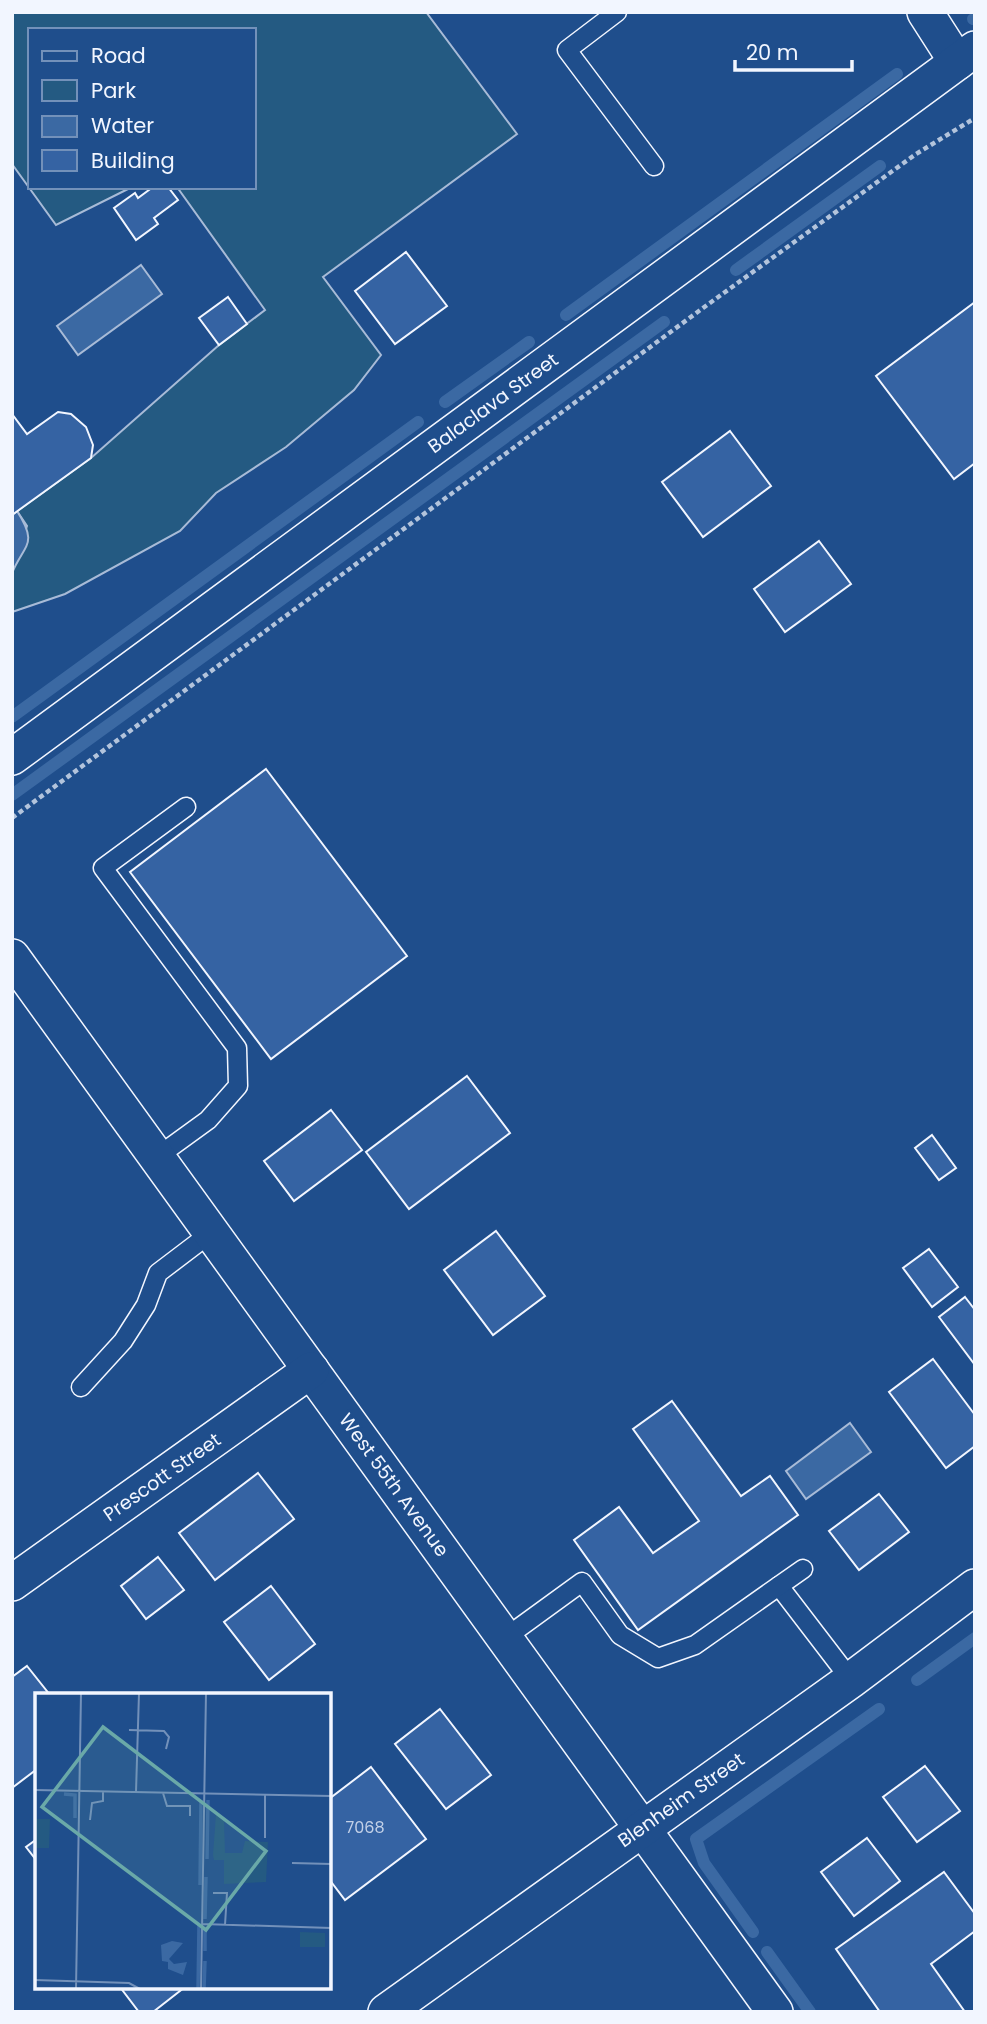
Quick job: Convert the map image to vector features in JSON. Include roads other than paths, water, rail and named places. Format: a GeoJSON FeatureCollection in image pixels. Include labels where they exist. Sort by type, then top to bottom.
{"type":"FeatureCollection","features":[{"type":"Feature","properties":{"kind":"street"},"geometry":{"type":"LineString","coordinates":[[925,12],[966,55]]}},
{"type":"Feature","properties":{"kind":"street","name":"Balaclava Street"},"geometry":{"type":"LineString","coordinates":[[12,757],[966,55]]}},
{"type":"Feature","properties":{"kind":"street","name":"West 55th Avenue"},"geometry":{"type":"LineString","coordinates":[[12,957],[775,2012]]}},
{"type":"Feature","properties":{"kind":"street","name":"Prescott Street"},"geometry":{"type":"LineString","coordinates":[[12,1583],[311,1370]]}},
{"type":"Feature","properties":{"kind":"street","name":"Blenheim Street"},"geometry":{"type":"LineString","coordinates":[[386,2012],[641,1827],[851,1680],[975,1587]]}},
{"type":"Feature","properties":{"kind":"lane"},"geometry":{"type":"LineString","coordinates":[[617,12],[567,50],[654,166]]}},
{"type":"Feature","properties":{"kind":"lane"},"geometry":{"type":"LineString","coordinates":[[157,1157],[208,1120],[238,1086],[237,1048],[103,868],[186,807]]}},
{"type":"Feature","properties":{"kind":"lane"},"geometry":{"type":"LineString","coordinates":[[81,1387],[123,1341],[146,1305],[158,1273],[212,1232]]}},
{"type":"Feature","properties":{"kind":"lane"},"geometry":{"type":"LineString","coordinates":[[505,1638],[582,1582],[620,1635],[658,1658],[695,1645],[803,1569]]}},
{"type":"Feature","properties":{"kind":"lane"},"geometry":{"type":"LineString","coordinates":[[779,1586],[851,1680]]}},
{"type":"Feature","properties":{"kind":"water"},"geometry":{"type":"Polygon","coordinates":[[[141,265],[162,294],[78,355],[57,326],[141,265]]]}},
{"type":"Feature","properties":{"kind":"water"},"geometry":{"type":"Polygon","coordinates":[[[17,511],[24,522],[28,538],[25,550],[12,573],[12,515],[17,511]]]}},
{"type":"Feature","properties":{"kind":"water"},"geometry":{"type":"Polygon","coordinates":[[[850,1423],[871,1452],[806,1499],[786,1471],[850,1423]]]}},
{"type":"Feature","properties":{"kind":"waterway"},"geometry":{"type":"LineString","coordinates":[[566,315],[897,74]]}},
{"type":"Feature","properties":{"kind":"waterway"},"geometry":{"type":"LineString","coordinates":[[736,270],[880,166]]}},
{"type":"Feature","properties":{"kind":"waterway"},"geometry":{"type":"LineString","coordinates":[[12,795],[664,322]]}},
{"type":"Feature","properties":{"kind":"waterway"},"geometry":{"type":"LineString","coordinates":[[445,402],[529,342]]}},
{"type":"Feature","properties":{"kind":"waterway"},"geometry":{"type":"LineString","coordinates":[[12,717],[418,422]]}},
{"type":"Feature","properties":{"kind":"waterway"},"geometry":{"type":"LineString","coordinates":[[917,1680],[975,1638]]}},
{"type":"Feature","properties":{"kind":"waterway"},"geometry":{"type":"LineString","coordinates":[[753,1932],[704,1863],[696,1839],[879,1709]]}},
{"type":"Feature","properties":{"kind":"waterway"},"geometry":{"type":"LineString","coordinates":[[767,1952],[810,2012]]}}]}
